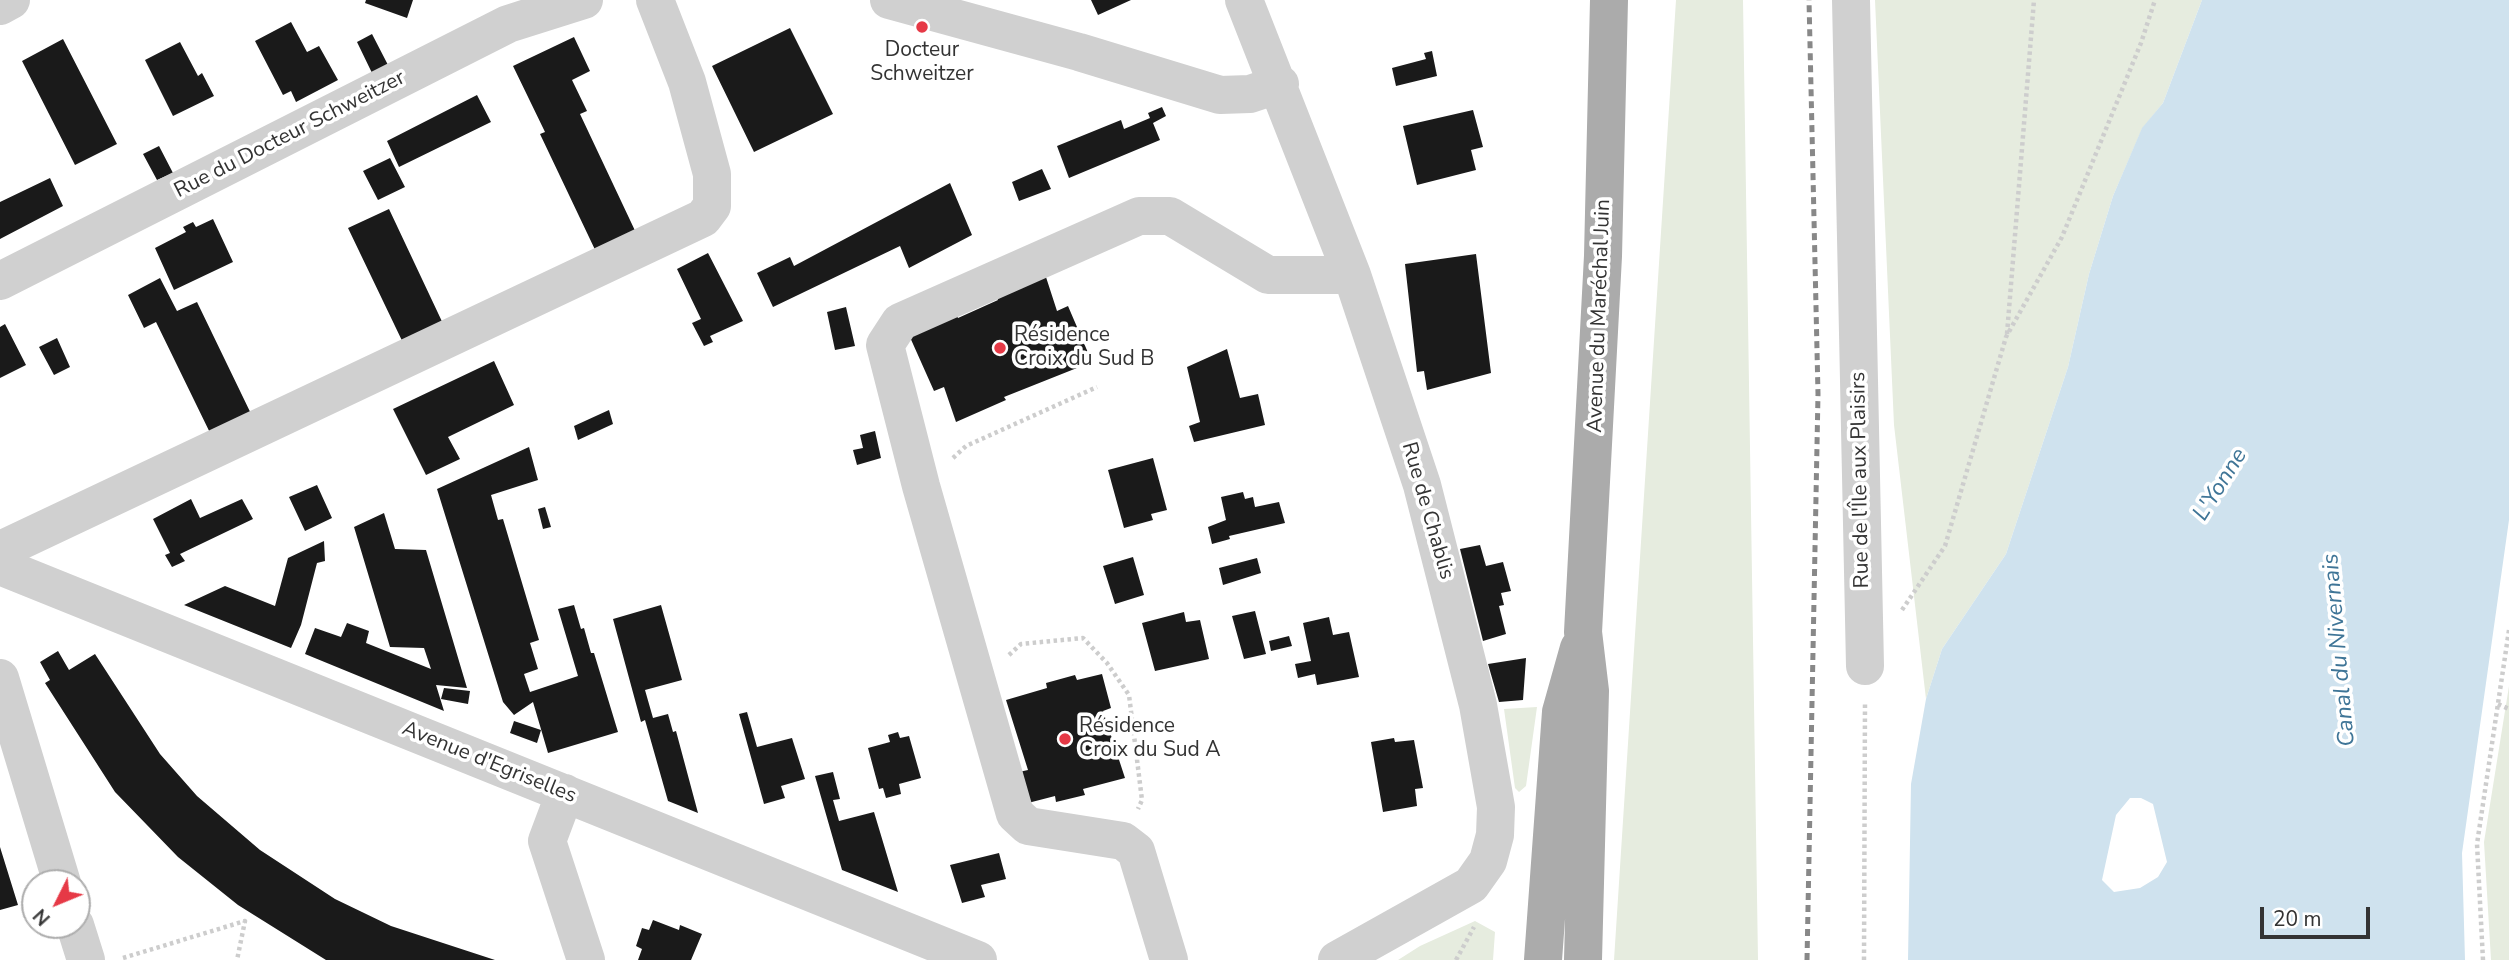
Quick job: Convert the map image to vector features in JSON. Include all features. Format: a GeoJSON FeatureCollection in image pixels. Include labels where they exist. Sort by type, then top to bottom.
{"type":"FeatureCollection","features":[{"type":"Feature","properties":{"kind":"main road","name":"Avenue du Maréchal Juin"},"geometry":{"type":"LineString","coordinates":[[1583,960],[1590,691],[1583,632],[1602,283],[1609,0]]}},
{"type":"Feature","properties":{"kind":"main road","name":"Avenue du Maréchal Juin"},"geometry":{"type":"LineString","coordinates":[[1542,960],[1561,712],[1583,632]]}},
{"type":"Feature","properties":{"kind":"street"},"geometry":{"type":"LineString","coordinates":[[0,6],[11,0]]}},
{"type":"Feature","properties":{"kind":"street","name":"Rue du Docteur Schweitzer"},"geometry":{"type":"LineString","coordinates":[[0,281],[508,24],[584,0]]}},
{"type":"Feature","properties":{"kind":"street"},"geometry":{"type":"LineString","coordinates":[[0,555],[5,548],[703,218],[712,206],[712,174],[687,82],[655,0]]}},
{"type":"Feature","properties":{"kind":"street"},"geometry":{"type":"LineString","coordinates":[[888,0],[1080,52],[1220,95],[1250,94],[1279,84]]}},
{"type":"Feature","properties":{"kind":"street","name":"Rue de Chablis"},"geometry":{"type":"LineString","coordinates":[[1244,0],[1352,275],[1422,485],[1478,705],[1496,807],[1495,835],[1488,861],[1471,885],[1336,960]]}},
{"type":"Feature","properties":{"kind":"street","name":"Rue de l'Île aux Plaisirs"},"geometry":{"type":"LineString","coordinates":[[1851,0],[1865,666]]}},
{"type":"Feature","properties":{"kind":"street"},"geometry":{"type":"LineString","coordinates":[[1169,960],[1136,851],[1123,841],[1028,826],[1015,814],[921,486],[885,345],[900,322],[1139,216],[1170,216],[1268,275],[1352,275]]}},
{"type":"Feature","properties":{"kind":"street","name":"Avenue d'Egriselles"},"geometry":{"type":"LineString","coordinates":[[0,566],[978,960]]}},
{"type":"Feature","properties":{"kind":"street"},"geometry":{"type":"LineString","coordinates":[[0,678],[58,869]]}},
{"type":"Feature","properties":{"kind":"street"},"geometry":{"type":"LineString","coordinates":[[565,793],[547,841],[586,960]]}},
{"type":"Feature","properties":{"kind":"street"},"geometry":{"type":"LineString","coordinates":[[79,939],[86,960]]}},
{"type":"Feature","properties":{"kind":"path"},"geometry":{"type":"LineString","coordinates":[[1901,611],[1945,546],[2007,337],[2034,0]]}},
{"type":"Feature","properties":{"kind":"path"},"geometry":{"type":"LineString","coordinates":[[2007,337],[2062,237],[2141,43],[2155,0]]}},
{"type":"Feature","properties":{"kind":"path"},"geometry":{"type":"LineString","coordinates":[[921,486],[966,446],[1097,387]]}},
{"type":"Feature","properties":{"kind":"path"},"geometry":{"type":"LineString","coordinates":[[2483,960],[2477,844],[2509,630]]}},
{"type":"Feature","properties":{"kind":"path"},"geometry":{"type":"LineString","coordinates":[[976,684],[1021,644],[1083,638],[1091,646],[1129,695],[1142,800],[1123,841]]}},
{"type":"Feature","properties":{"kind":"path"},"geometry":{"type":"LineString","coordinates":[[1864,960],[1865,666]]}},
{"type":"Feature","properties":{"kind":"path"},"geometry":{"type":"LineString","coordinates":[[2498,704],[2509,709]]}},
{"type":"Feature","properties":{"kind":"path"},"geometry":{"type":"LineString","coordinates":[[116,960],[245,921],[237,960]]}},
{"type":"Feature","properties":{"kind":"shaded area"},"geometry":{"type":"Polygon","coordinates":[[[1676,0],[1743,0],[1758,960],[1614,960],[1676,0]]]}},
{"type":"Feature","properties":{"kind":"shaded area"},"geometry":{"type":"Polygon","coordinates":[[[1875,0],[2202,0],[2163,103],[2142,129],[2113,196],[2089,274],[2068,367],[2006,554],[1942,649],[1926,699],[1894,425],[1875,0]]]}},
{"type":"Feature","properties":{"kind":"shaded area"},"geometry":{"type":"Polygon","coordinates":[[[2509,686],[2509,960],[2491,960],[2484,842],[2509,686]]]}},
{"type":"Feature","properties":{"kind":"shaded area"},"geometry":{"type":"Polygon","coordinates":[[[1537,707],[1526,786],[1519,792],[1515,788],[1504,709],[1537,707]]]}},
{"type":"Feature","properties":{"kind":"shaded area"},"geometry":{"type":"Polygon","coordinates":[[[1475,921],[1495,932],[1493,960],[1398,960],[1420,946],[1475,921]]]}},
{"type":"Feature","properties":{"kind":"water"},"geometry":{"type":"Polygon","coordinates":[[[2202,0],[2509,0],[2509,520],[2462,853],[2465,960],[1908,960],[1911,784],[1926,699],[1942,649],[2006,554],[2068,367],[2089,274],[2113,196],[2142,128],[2163,103],[2202,0]],[[2130,798],[2116,815],[2102,880],[2114,892],[2140,888],[2158,877],[2167,862],[2153,804],[2141,798],[2130,798]]]}},
{"type":"Feature","properties":{"kind":"building"},"geometry":{"type":"Polygon","coordinates":[[[366,0],[413,0],[407,18],[365,3],[366,0]]]}},
{"type":"Feature","properties":{"kind":"building"},"geometry":{"type":"Polygon","coordinates":[[[1091,0],[1131,0],[1098,15],[1091,0]]]}},
{"type":"Feature","properties":{"kind":"building"},"geometry":{"type":"Polygon","coordinates":[[[291,22],[307,52],[319,46],[338,80],[296,102],[291,91],[283,95],[255,41],[291,22]]]}},
{"type":"Feature","properties":{"kind":"building"},"geometry":{"type":"Polygon","coordinates":[[[790,28],[833,114],[754,152],[712,66],[790,28]]]}},
{"type":"Feature","properties":{"kind":"building"},"geometry":{"type":"Polygon","coordinates":[[[372,34],[388,65],[372,73],[357,42],[372,34]]]}},
{"type":"Feature","properties":{"kind":"building"},"geometry":{"type":"Polygon","coordinates":[[[574,37],[590,71],[572,80],[587,111],[580,114],[638,237],[598,256],[540,134],[545,132],[513,66],[574,37]]]}},
{"type":"Feature","properties":{"kind":"building"},"geometry":{"type":"Polygon","coordinates":[[[63,39],[117,144],[75,165],[22,61],[63,39]]]}},
{"type":"Feature","properties":{"kind":"building"},"geometry":{"type":"Polygon","coordinates":[[[180,42],[198,76],[202,73],[214,96],[173,116],[145,60],[180,42]]]}},
{"type":"Feature","properties":{"kind":"building"},"geometry":{"type":"Polygon","coordinates":[[[1432,51],[1437,76],[1396,86],[1392,68],[1426,59],[1424,53],[1432,51]]]}},
{"type":"Feature","properties":{"kind":"building"},"geometry":{"type":"Polygon","coordinates":[[[477,95],[491,122],[399,167],[387,141],[477,95]]]}},
{"type":"Feature","properties":{"kind":"building"},"geometry":{"type":"Polygon","coordinates":[[[1162,107],[1166,116],[1153,123],[1160,140],[1069,178],[1057,146],[1121,120],[1124,129],[1150,118],[1148,113],[1162,107]]]}},
{"type":"Feature","properties":{"kind":"building"},"geometry":{"type":"Polygon","coordinates":[[[1473,110],[1483,147],[1471,150],[1476,170],[1417,185],[1403,126],[1473,110]]]}},
{"type":"Feature","properties":{"kind":"building"},"geometry":{"type":"Polygon","coordinates":[[[159,146],[173,173],[157,180],[143,154],[159,146]]]}},
{"type":"Feature","properties":{"kind":"building"},"geometry":{"type":"Polygon","coordinates":[[[390,158],[405,187],[378,200],[363,171],[390,158]]]}},
{"type":"Feature","properties":{"kind":"building"},"geometry":{"type":"Polygon","coordinates":[[[1042,169],[1051,189],[1019,201],[1012,182],[1042,169]]]}},
{"type":"Feature","properties":{"kind":"building"},"geometry":{"type":"Polygon","coordinates":[[[50,178],[63,206],[0,239],[0,202],[50,178]]]}},
{"type":"Feature","properties":{"kind":"building"},"geometry":{"type":"Polygon","coordinates":[[[950,183],[972,235],[909,268],[900,246],[773,307],[757,273],[790,257],[794,266],[950,183]]]}},
{"type":"Feature","properties":{"kind":"building"},"geometry":{"type":"Polygon","coordinates":[[[389,209],[446,330],[406,349],[348,228],[389,209]]]}},
{"type":"Feature","properties":{"kind":"building"},"geometry":{"type":"Polygon","coordinates":[[[213,219],[233,262],[174,290],[155,248],[186,232],[183,227],[193,222],[196,227],[213,219]]]}},
{"type":"Feature","properties":{"kind":"building"},"geometry":{"type":"Polygon","coordinates":[[[708,253],[743,321],[710,336],[713,342],[704,346],[692,323],[701,319],[677,269],[708,253]]]}},
{"type":"Feature","properties":{"kind":"building"},"geometry":{"type":"Polygon","coordinates":[[[1476,254],[1491,373],[1427,390],[1424,371],[1417,372],[1405,264],[1476,254]]]}},
{"type":"Feature","properties":{"kind":"building","name":"Résidence Croix du Sud B"},"geometry":{"type":"Polygon","coordinates":[[[1045,274],[1057,311],[1068,306],[1092,362],[1004,397],[1006,400],[956,422],[944,387],[934,391],[909,335],[956,314],[958,318],[998,300],[996,296],[1045,274]]]}},
{"type":"Feature","properties":{"kind":"building"},"geometry":{"type":"Polygon","coordinates":[[[160,278],[177,311],[197,302],[255,422],[214,441],[156,322],[144,328],[128,295],[160,278]]]}},
{"type":"Feature","properties":{"kind":"building"},"geometry":{"type":"Polygon","coordinates":[[[846,307],[855,346],[835,350],[827,312],[846,307]]]}},
{"type":"Feature","properties":{"kind":"building"},"geometry":{"type":"Polygon","coordinates":[[[5,324],[26,365],[0,378],[0,327],[5,324]]]}},
{"type":"Feature","properties":{"kind":"building"},"geometry":{"type":"Polygon","coordinates":[[[57,338],[70,367],[54,375],[39,347],[57,338]]]}},
{"type":"Feature","properties":{"kind":"building"},"geometry":{"type":"Polygon","coordinates":[[[1227,349],[1240,398],[1258,394],[1265,425],[1194,442],[1189,426],[1200,422],[1187,367],[1227,349]]]}},
{"type":"Feature","properties":{"kind":"building"},"geometry":{"type":"Polygon","coordinates":[[[494,361],[514,405],[448,437],[460,459],[426,475],[393,409],[494,361]]]}},
{"type":"Feature","properties":{"kind":"building"},"geometry":{"type":"Polygon","coordinates":[[[609,410],[613,424],[578,440],[574,426],[609,410]]]}},
{"type":"Feature","properties":{"kind":"building"},"geometry":{"type":"Polygon","coordinates":[[[875,431],[881,458],[857,465],[853,450],[863,448],[860,435],[875,431]]]}},
{"type":"Feature","properties":{"kind":"building"},"geometry":{"type":"Polygon","coordinates":[[[529,447],[538,480],[491,495],[498,520],[503,519],[539,640],[530,643],[538,669],[524,674],[530,692],[578,676],[558,609],[574,605],[591,653],[594,653],[618,732],[548,753],[533,702],[514,715],[503,702],[437,489],[529,447]]]}},
{"type":"Feature","properties":{"kind":"building"},"geometry":{"type":"Polygon","coordinates":[[[1153,458],[1167,510],[1151,514],[1153,520],[1124,528],[1108,470],[1153,458]]]}},
{"type":"Feature","properties":{"kind":"building"},"geometry":{"type":"Polygon","coordinates":[[[317,485],[332,518],[305,531],[289,497],[317,485]]]}},
{"type":"Feature","properties":{"kind":"building"},"geometry":{"type":"Polygon","coordinates":[[[1243,492],[1245,499],[1253,497],[1255,507],[1279,502],[1285,523],[1229,536],[1230,539],[1212,544],[1208,527],[1226,520],[1221,497],[1243,492]]]}},
{"type":"Feature","properties":{"kind":"building"},"geometry":{"type":"Polygon","coordinates":[[[191,499],[200,518],[242,499],[253,519],[180,554],[185,561],[172,567],[165,555],[170,553],[153,519],[191,499]]]}},
{"type":"Feature","properties":{"kind":"building"},"geometry":{"type":"Polygon","coordinates":[[[545,507],[551,527],[543,529],[538,509],[545,507]]]}},
{"type":"Feature","properties":{"kind":"building"},"geometry":{"type":"Polygon","coordinates":[[[384,513],[395,549],[426,550],[467,688],[436,685],[444,711],[305,654],[315,628],[341,637],[347,623],[369,631],[366,643],[431,669],[424,648],[390,647],[354,527],[384,513]]]}},
{"type":"Feature","properties":{"kind":"building"},"geometry":{"type":"Polygon","coordinates":[[[324,541],[325,561],[317,563],[301,625],[291,648],[184,605],[225,586],[275,606],[288,558],[324,541]]]}},
{"type":"Feature","properties":{"kind":"building"},"geometry":{"type":"Polygon","coordinates":[[[1480,545],[1486,566],[1503,562],[1511,591],[1501,593],[1504,605],[1499,606],[1506,634],[1483,641],[1460,549],[1480,545]]]}},
{"type":"Feature","properties":{"kind":"building"},"geometry":{"type":"Polygon","coordinates":[[[1133,557],[1144,595],[1115,604],[1103,566],[1133,557]]]}},
{"type":"Feature","properties":{"kind":"building"},"geometry":{"type":"Polygon","coordinates":[[[1257,558],[1261,573],[1223,585],[1219,568],[1257,558]]]}},
{"type":"Feature","properties":{"kind":"building"},"geometry":{"type":"Polygon","coordinates":[[[661,605],[682,680],[645,690],[653,718],[668,714],[673,732],[676,731],[698,813],[668,801],[645,720],[641,722],[613,619],[661,605]]]}},
{"type":"Feature","properties":{"kind":"building"},"geometry":{"type":"Polygon","coordinates":[[[1255,611],[1266,654],[1244,659],[1232,616],[1255,611]]]}},
{"type":"Feature","properties":{"kind":"building"},"geometry":{"type":"Polygon","coordinates":[[[1184,612],[1186,622],[1200,620],[1209,659],[1155,671],[1142,623],[1184,612]]]}},
{"type":"Feature","properties":{"kind":"building"},"geometry":{"type":"Polygon","coordinates":[[[1329,617],[1333,635],[1349,632],[1359,677],[1317,685],[1315,674],[1298,678],[1295,664],[1311,661],[1303,623],[1329,617]]]}},
{"type":"Feature","properties":{"kind":"building"},"geometry":{"type":"Polygon","coordinates":[[[1289,636],[1292,646],[1271,651],[1269,641],[1289,636]]]}},
{"type":"Feature","properties":{"kind":"building"},"geometry":{"type":"Polygon","coordinates":[[[58,651],[69,670],[95,654],[160,754],[197,796],[260,850],[335,899],[391,926],[495,960],[326,960],[238,905],[178,857],[115,792],[45,683],[50,680],[40,662],[58,651]]]}},
{"type":"Feature","properties":{"kind":"building"},"geometry":{"type":"Polygon","coordinates":[[[1526,658],[1523,700],[1499,702],[1488,664],[1526,658]]]}},
{"type":"Feature","properties":{"kind":"building","name":"Résidence Croix du Sud A"},"geometry":{"type":"Polygon","coordinates":[[[1102,674],[1111,708],[1103,711],[1125,778],[1083,789],[1085,795],[1056,802],[1055,796],[1028,803],[1019,772],[1028,770],[1006,700],[1047,688],[1046,683],[1075,675],[1077,680],[1102,674]]]}},
{"type":"Feature","properties":{"kind":"building"},"geometry":{"type":"Polygon","coordinates":[[[444,688],[470,691],[468,704],[441,699],[444,688]]]}},
{"type":"Feature","properties":{"kind":"building"},"geometry":{"type":"Polygon","coordinates":[[[747,712],[757,747],[792,738],[805,779],[781,786],[785,798],[764,804],[739,714],[747,712]]]}},
{"type":"Feature","properties":{"kind":"building"},"geometry":{"type":"Polygon","coordinates":[[[514,721],[541,730],[537,743],[510,733],[514,721]]]}},
{"type":"Feature","properties":{"kind":"building"},"geometry":{"type":"Polygon","coordinates":[[[898,732],[900,738],[909,736],[921,778],[899,784],[901,794],[886,798],[883,788],[879,789],[868,748],[890,742],[888,735],[898,732]]]}},
{"type":"Feature","properties":{"kind":"building"},"geometry":{"type":"Polygon","coordinates":[[[1394,738],[1395,742],[1414,740],[1423,788],[1415,789],[1417,806],[1383,812],[1371,742],[1394,738]]]}},
{"type":"Feature","properties":{"kind":"building"},"geometry":{"type":"Polygon","coordinates":[[[833,772],[840,799],[833,800],[839,821],[874,812],[898,892],[842,870],[815,776],[833,772]]]}},
{"type":"Feature","properties":{"kind":"building"},"geometry":{"type":"Polygon","coordinates":[[[0,847],[18,905],[0,910],[0,847]]]}},
{"type":"Feature","properties":{"kind":"building"},"geometry":{"type":"Polygon","coordinates":[[[999,853],[1006,879],[981,885],[985,897],[962,903],[950,865],[999,853]]]}},
{"type":"Feature","properties":{"kind":"building"},"geometry":{"type":"Polygon","coordinates":[[[653,920],[679,930],[680,925],[702,934],[691,960],[638,960],[642,949],[636,946],[642,928],[649,930],[653,920]]]}},
{"type":"Feature","properties":{"kind":"railway"},"geometry":{"type":"LineString","coordinates":[[1807,960],[1818,394],[1809,0]]}},
{"type":"Feature","properties":{"kind":"place","name":"Docteur Schweitzer"},"geometry":{"type":"Point","coordinates":[922,27]}},
{"type":"Feature","properties":{"kind":"place","name":"Résidence Croix du Sud B"},"geometry":{"type":"Point","coordinates":[1000,348]}},
{"type":"Feature","properties":{"kind":"place","name":"Résidence Croix du Sud A"},"geometry":{"type":"Point","coordinates":[1065,739]}},
{"type":"Feature","properties":{"kind":"water label","name":"L'Yonne"},"geometry":{"type":"Point","coordinates":[2221,485]}},
{"type":"Feature","properties":{"kind":"water label","name":"Canal du Nivernais"},"geometry":{"type":"Point","coordinates":[2340,650]}}]}
